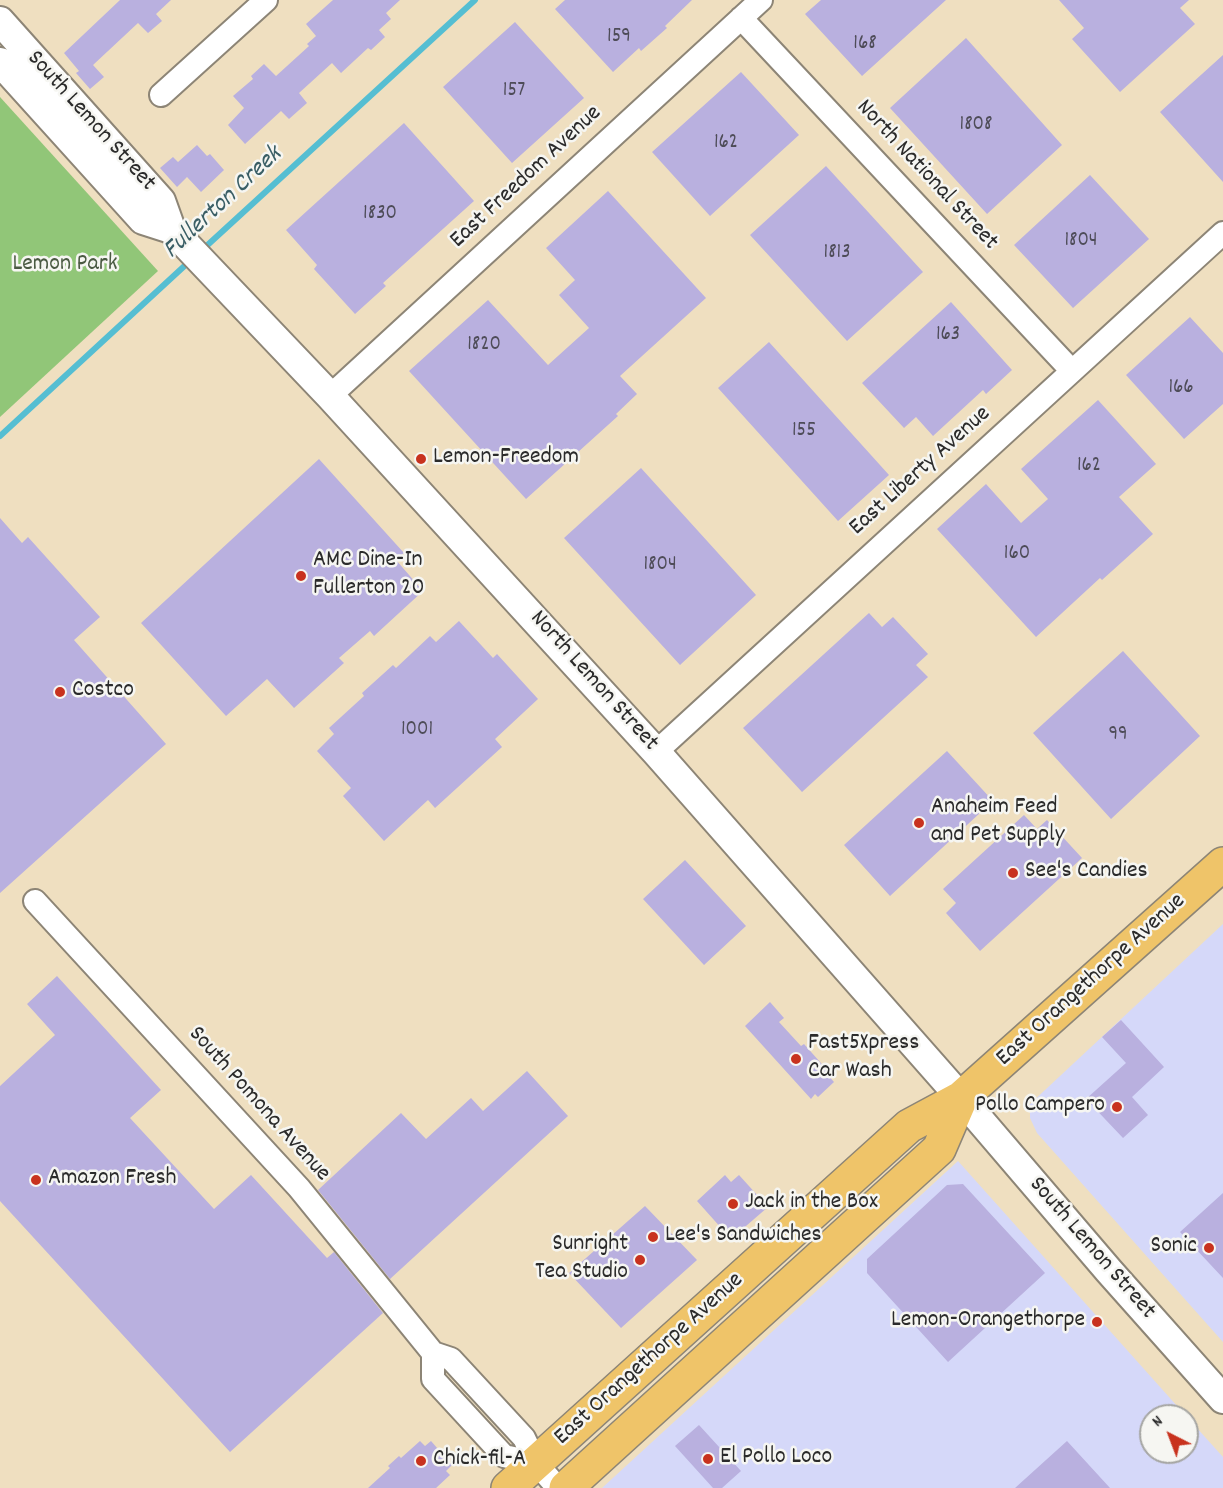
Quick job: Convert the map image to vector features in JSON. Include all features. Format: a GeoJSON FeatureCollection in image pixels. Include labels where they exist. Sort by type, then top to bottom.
{"type":"FeatureCollection","features":[{"type":"Feature","properties":{"kind":"main road","name":"East Orangethorpe Avenue"},"geometry":{"type":"LineString","coordinates":[[508,1488],[909,1126],[961,1098],[1223,864]]}},
{"type":"Feature","properties":{"kind":"main road","name":"East Orangethorpe Avenue"},"geometry":{"type":"LineString","coordinates":[[566,1488],[939,1149],[961,1098]]}},
{"type":"Feature","properties":{"kind":"street"},"geometry":{"type":"LineString","coordinates":[[161,95],[266,0]]}},
{"type":"Feature","properties":{"kind":"street","name":"East Freedom Avenue"},"geometry":{"type":"LineString","coordinates":[[330,396],[761,0]]}},
{"type":"Feature","properties":{"kind":"street","name":"North National Street"},"geometry":{"type":"LineString","coordinates":[[741,18],[1072,371]]}},
{"type":"Feature","properties":{"kind":"street","name":"South Lemon Street"},"geometry":{"type":"LineString","coordinates":[[0,21],[161,201],[177,236]]}},
{"type":"Feature","properties":{"kind":"street","name":"South Lemon Street"},"geometry":{"type":"LineString","coordinates":[[0,62],[143,220],[177,236],[216,274]]}},
{"type":"Feature","properties":{"kind":"street","name":"East Liberty Avenue"},"geometry":{"type":"LineString","coordinates":[[656,752],[1223,233]]}},
{"type":"Feature","properties":{"kind":"street","name":"North Lemon Street"},"geometry":{"type":"LineString","coordinates":[[216,274],[656,752],[961,1098]]}},
{"type":"Feature","properties":{"kind":"street","name":"South Pomona Avenue"},"geometry":{"type":"LineString","coordinates":[[35,901],[299,1188],[433,1353],[451,1359],[524,1438],[536,1463],[558,1488]]}},
{"type":"Feature","properties":{"kind":"street","name":"South Lemon Street"},"geometry":{"type":"LineString","coordinates":[[961,1098],[1102,1264],[1223,1399]]}},
{"type":"Feature","properties":{"kind":"shaded area"},"geometry":{"type":"Polygon","coordinates":[[[1223,924],[1223,1342],[1037,1133],[1030,1118],[1030,1104],[1223,924]]]}},
{"type":"Feature","properties":{"kind":"shaded area"},"geometry":{"type":"Polygon","coordinates":[[[958,1161],[1175,1404],[1139,1404],[1139,1464],[1199,1464],[1199,1430],[1223,1457],[1223,1488],[602,1488],[958,1161]]]}},
{"type":"Feature","properties":{"kind":"green space","name":"Lemon Park"},"geometry":{"type":"Polygon","coordinates":[[[0,97],[158,271],[0,417],[0,97]]]}},
{"type":"Feature","properties":{"kind":"building"},"geometry":{"type":"Polygon","coordinates":[[[120,0],[171,0],[156,14],[162,21],[148,33],[138,23],[93,65],[104,77],[90,89],[76,73],[79,71],[64,53],[120,0]]]}},
{"type":"Feature","properties":{"kind":"building"},"geometry":{"type":"Polygon","coordinates":[[[333,0],[400,0],[386,13],[391,19],[379,30],[385,37],[371,50],[368,48],[341,73],[332,63],[299,93],[307,103],[289,119],[281,111],[245,144],[228,125],[244,108],[233,96],[253,79],[251,76],[264,64],[276,76],[309,46],[307,44],[316,36],[306,24],[333,0]]]}},
{"type":"Feature","properties":{"kind":"building"},"geometry":{"type":"Polygon","coordinates":[[[565,0],[692,0],[665,26],[667,28],[641,51],[639,48],[613,72],[555,9],[565,0]]]}},
{"type":"Feature","properties":{"kind":"building"},"geometry":{"type":"Polygon","coordinates":[[[821,0],[946,0],[862,76],[805,14],[821,0]]]}},
{"type":"Feature","properties":{"kind":"building"},"geometry":{"type":"Polygon","coordinates":[[[1059,0],[1189,0],[1180,8],[1195,24],[1120,92],[1072,39],[1084,28],[1059,0]]]}},
{"type":"Feature","properties":{"kind":"building"},"geometry":{"type":"Polygon","coordinates":[[[515,22],[584,98],[512,163],[443,87],[515,22]]]}},
{"type":"Feature","properties":{"kind":"building"},"geometry":{"type":"Polygon","coordinates":[[[966,38],[1062,145],[987,214],[890,108],[966,38]]]}},
{"type":"Feature","properties":{"kind":"building"},"geometry":{"type":"Polygon","coordinates":[[[1223,55],[1223,182],[1160,112],[1223,55]]]}},
{"type":"Feature","properties":{"kind":"building"},"geometry":{"type":"Polygon","coordinates":[[[741,72],[799,135],[710,216],[652,152],[741,72]]]}},
{"type":"Feature","properties":{"kind":"building"},"geometry":{"type":"Polygon","coordinates":[[[404,123],[474,201],[383,283],[386,286],[355,314],[314,269],[317,265],[286,230],[404,123]]]}},
{"type":"Feature","properties":{"kind":"building"},"geometry":{"type":"Polygon","coordinates":[[[197,145],[207,156],[210,154],[224,170],[201,192],[187,177],[177,187],[160,168],[173,157],[178,162],[197,145]]]}},
{"type":"Feature","properties":{"kind":"building"},"geometry":{"type":"Polygon","coordinates":[[[826,166],[923,272],[847,341],[750,235],[826,166]]]}},
{"type":"Feature","properties":{"kind":"building"},"geometry":{"type":"Polygon","coordinates":[[[1090,175],[1149,239],[1073,308],[1014,245],[1090,175]]]}},
{"type":"Feature","properties":{"kind":"building"},"geometry":{"type":"Polygon","coordinates":[[[608,191],[706,298],[620,376],[637,394],[616,414],[618,416],[526,499],[409,371],[488,300],[548,365],[589,328],[559,295],[575,280],[546,248],[608,191]]]}},
{"type":"Feature","properties":{"kind":"building"},"geometry":{"type":"Polygon","coordinates":[[[951,302],[1012,370],[986,394],[983,390],[933,436],[916,417],[904,428],[862,383],[951,302]]]}},
{"type":"Feature","properties":{"kind":"building"},"geometry":{"type":"Polygon","coordinates":[[[1190,317],[1223,353],[1223,404],[1184,439],[1126,375],[1190,317]]]}},
{"type":"Feature","properties":{"kind":"building"},"geometry":{"type":"Polygon","coordinates":[[[769,342],[889,475],[838,521],[718,388],[769,342]]]}},
{"type":"Feature","properties":{"kind":"building"},"geometry":{"type":"Polygon","coordinates":[[[1098,400],[1156,464],[1119,497],[1153,534],[1102,580],[1100,578],[1036,637],[937,529],[986,484],[1021,523],[1048,499],[1021,469],[1098,400]]]}},
{"type":"Feature","properties":{"kind":"building","name":"AMC Dine-In Fullerton 20"},"geometry":{"type":"Polygon","coordinates":[[[319,459],[404,553],[396,560],[423,591],[374,636],[370,631],[339,658],[344,663],[294,708],[267,679],[226,716],[141,623],[319,459]]]}},
{"type":"Feature","properties":{"kind":"building"},"geometry":{"type":"Polygon","coordinates":[[[641,468],[756,595],[680,665],[564,538],[641,468]]]}},
{"type":"Feature","properties":{"kind":"building","name":"Costco"},"geometry":{"type":"Polygon","coordinates":[[[0,518],[22,543],[28,537],[100,617],[74,640],[166,744],[0,893],[0,518]]]}},
{"type":"Feature","properties":{"kind":"building"},"geometry":{"type":"Polygon","coordinates":[[[869,613],[882,627],[893,617],[928,654],[916,665],[928,677],[802,792],[743,728],[869,613]]]}},
{"type":"Feature","properties":{"kind":"building","name":"AMC Dine-In Fullerton 20"},"geometry":{"type":"Polygon","coordinates":[[[459,621],[493,658],[497,654],[538,699],[495,739],[502,747],[435,808],[428,800],[384,841],[343,796],[351,788],[317,751],[334,734],[329,728],[364,696],[362,693],[393,665],[396,668],[430,636],[436,642],[459,621]]]}},
{"type":"Feature","properties":{"kind":"building"},"geometry":{"type":"Polygon","coordinates":[[[1123,651],[1200,736],[1111,819],[1033,733],[1123,651]]]}},
{"type":"Feature","properties":{"kind":"building","name":"Anaheim Feed and Pet Supply"},"geometry":{"type":"Polygon","coordinates":[[[947,751],[993,801],[890,896],[844,845],[947,751]]]}},
{"type":"Feature","properties":{"kind":"building","name":"See's Candies"},"geometry":{"type":"Polygon","coordinates":[[[1024,815],[1037,829],[1047,820],[1082,858],[980,951],[946,913],[956,903],[943,889],[1024,815]]]}},
{"type":"Feature","properties":{"kind":"building"},"geometry":{"type":"Polygon","coordinates":[[[685,860],[746,926],[704,965],[643,899],[685,860]]]}},
{"type":"Feature","properties":{"kind":"building"},"geometry":{"type":"Polygon","coordinates":[[[57,976],[161,1090],[130,1118],[214,1209],[251,1175],[327,1258],[334,1252],[383,1313],[230,1452],[0,1201],[0,1086],[55,1035],[27,1004],[57,976]]]}},
{"type":"Feature","properties":{"kind":"building","name":"Fast5Xpress Car Wash"},"geometry":{"type":"Polygon","coordinates":[[[770,1002],[784,1018],[779,1022],[801,1046],[804,1044],[828,1071],[826,1073],[834,1082],[818,1097],[815,1094],[811,1099],[745,1026],[770,1002]]]}},
{"type":"Feature","properties":{"kind":"building"},"geometry":{"type":"Polygon","coordinates":[[[1121,1020],[1164,1067],[1132,1097],[1148,1115],[1123,1138],[1086,1099],[1126,1063],[1102,1037],[1121,1020]]]}},
{"type":"Feature","properties":{"kind":"building"},"geometry":{"type":"Polygon","coordinates":[[[527,1071],[568,1116],[390,1279],[318,1190],[401,1113],[426,1139],[471,1098],[483,1111],[527,1071]]]}},
{"type":"Feature","properties":{"kind":"building","name":"Jack in the Box"},"geometry":{"type":"Polygon","coordinates":[[[725,1175],[731,1182],[739,1175],[768,1207],[731,1239],[697,1201],[725,1175]]]}},
{"type":"Feature","properties":{"kind":"building"},"geometry":{"type":"Polygon","coordinates":[[[963,1184],[1045,1273],[948,1362],[867,1273],[867,1259],[947,1185],[963,1184]]]}},
{"type":"Feature","properties":{"kind":"building","name":"Sonic"},"geometry":{"type":"Polygon","coordinates":[[[1223,1193],[1223,1278],[1180,1232],[1223,1193]]]}},
{"type":"Feature","properties":{"kind":"building"},"geometry":{"type":"Polygon","coordinates":[[[645,1206],[697,1260],[621,1328],[569,1273],[645,1206]]]}},
{"type":"Feature","properties":{"kind":"building","name":"El Pollo Loco"},"geometry":{"type":"Polygon","coordinates":[[[699,1425],[741,1471],[722,1488],[713,1488],[675,1446],[699,1425]]]}},
{"type":"Feature","properties":{"kind":"building","name":"Chick-fil-A"},"geometry":{"type":"Polygon","coordinates":[[[420,1441],[425,1446],[431,1441],[452,1465],[446,1471],[450,1475],[436,1488],[368,1488],[390,1468],[388,1466],[399,1456],[401,1458],[420,1441]]]}},
{"type":"Feature","properties":{"kind":"building"},"geometry":{"type":"Polygon","coordinates":[[[1067,1441],[1110,1488],[1015,1488],[1067,1441]]]}},
{"type":"Feature","properties":{"kind":"waterway","name":"Fullerton Creek"},"geometry":{"type":"LineString","coordinates":[[201,251],[475,0]]}},
{"type":"Feature","properties":{"kind":"waterway","name":"Fullerton Creek"},"geometry":{"type":"LineString","coordinates":[[0,436],[192,259]]}},
{"type":"Feature","properties":{"kind":"place","name":"Lemon-Freedom"},"geometry":{"type":"Point","coordinates":[421,459]}},
{"type":"Feature","properties":{"kind":"place","name":"AMC Dine-In Fullerton 20"},"geometry":{"type":"Point","coordinates":[301,576]}},
{"type":"Feature","properties":{"kind":"place","name":"Costco"},"geometry":{"type":"Point","coordinates":[60,692]}},
{"type":"Feature","properties":{"kind":"place","name":"Anaheim Feed and Pet Supply"},"geometry":{"type":"Point","coordinates":[919,823]}},
{"type":"Feature","properties":{"kind":"place","name":"See's Candies"},"geometry":{"type":"Point","coordinates":[1013,873]}},
{"type":"Feature","properties":{"kind":"place","name":"Fast5Xpress Car Wash"},"geometry":{"type":"Point","coordinates":[796,1059]}},
{"type":"Feature","properties":{"kind":"place","name":"Pollo Campero"},"geometry":{"type":"Point","coordinates":[1117,1107]}},
{"type":"Feature","properties":{"kind":"place","name":"Amazon Fresh"},"geometry":{"type":"Point","coordinates":[36,1180]}},
{"type":"Feature","properties":{"kind":"place","name":"Jack in the Box"},"geometry":{"type":"Point","coordinates":[733,1204]}},
{"type":"Feature","properties":{"kind":"place","name":"Lee's Sandwiches"},"geometry":{"type":"Point","coordinates":[653,1237]}},
{"type":"Feature","properties":{"kind":"place","name":"Sonic"},"geometry":{"type":"Point","coordinates":[1209,1248]}},
{"type":"Feature","properties":{"kind":"place","name":"Sunright Tea Studio"},"geometry":{"type":"Point","coordinates":[640,1260]}},
{"type":"Feature","properties":{"kind":"place","name":"Lemon-Orangethorpe"},"geometry":{"type":"Point","coordinates":[1097,1322]}},
{"type":"Feature","properties":{"kind":"place","name":"El Pollo Loco"},"geometry":{"type":"Point","coordinates":[708,1459]}},
{"type":"Feature","properties":{"kind":"place","name":"Chick-fil-A"},"geometry":{"type":"Point","coordinates":[421,1461]}}]}
